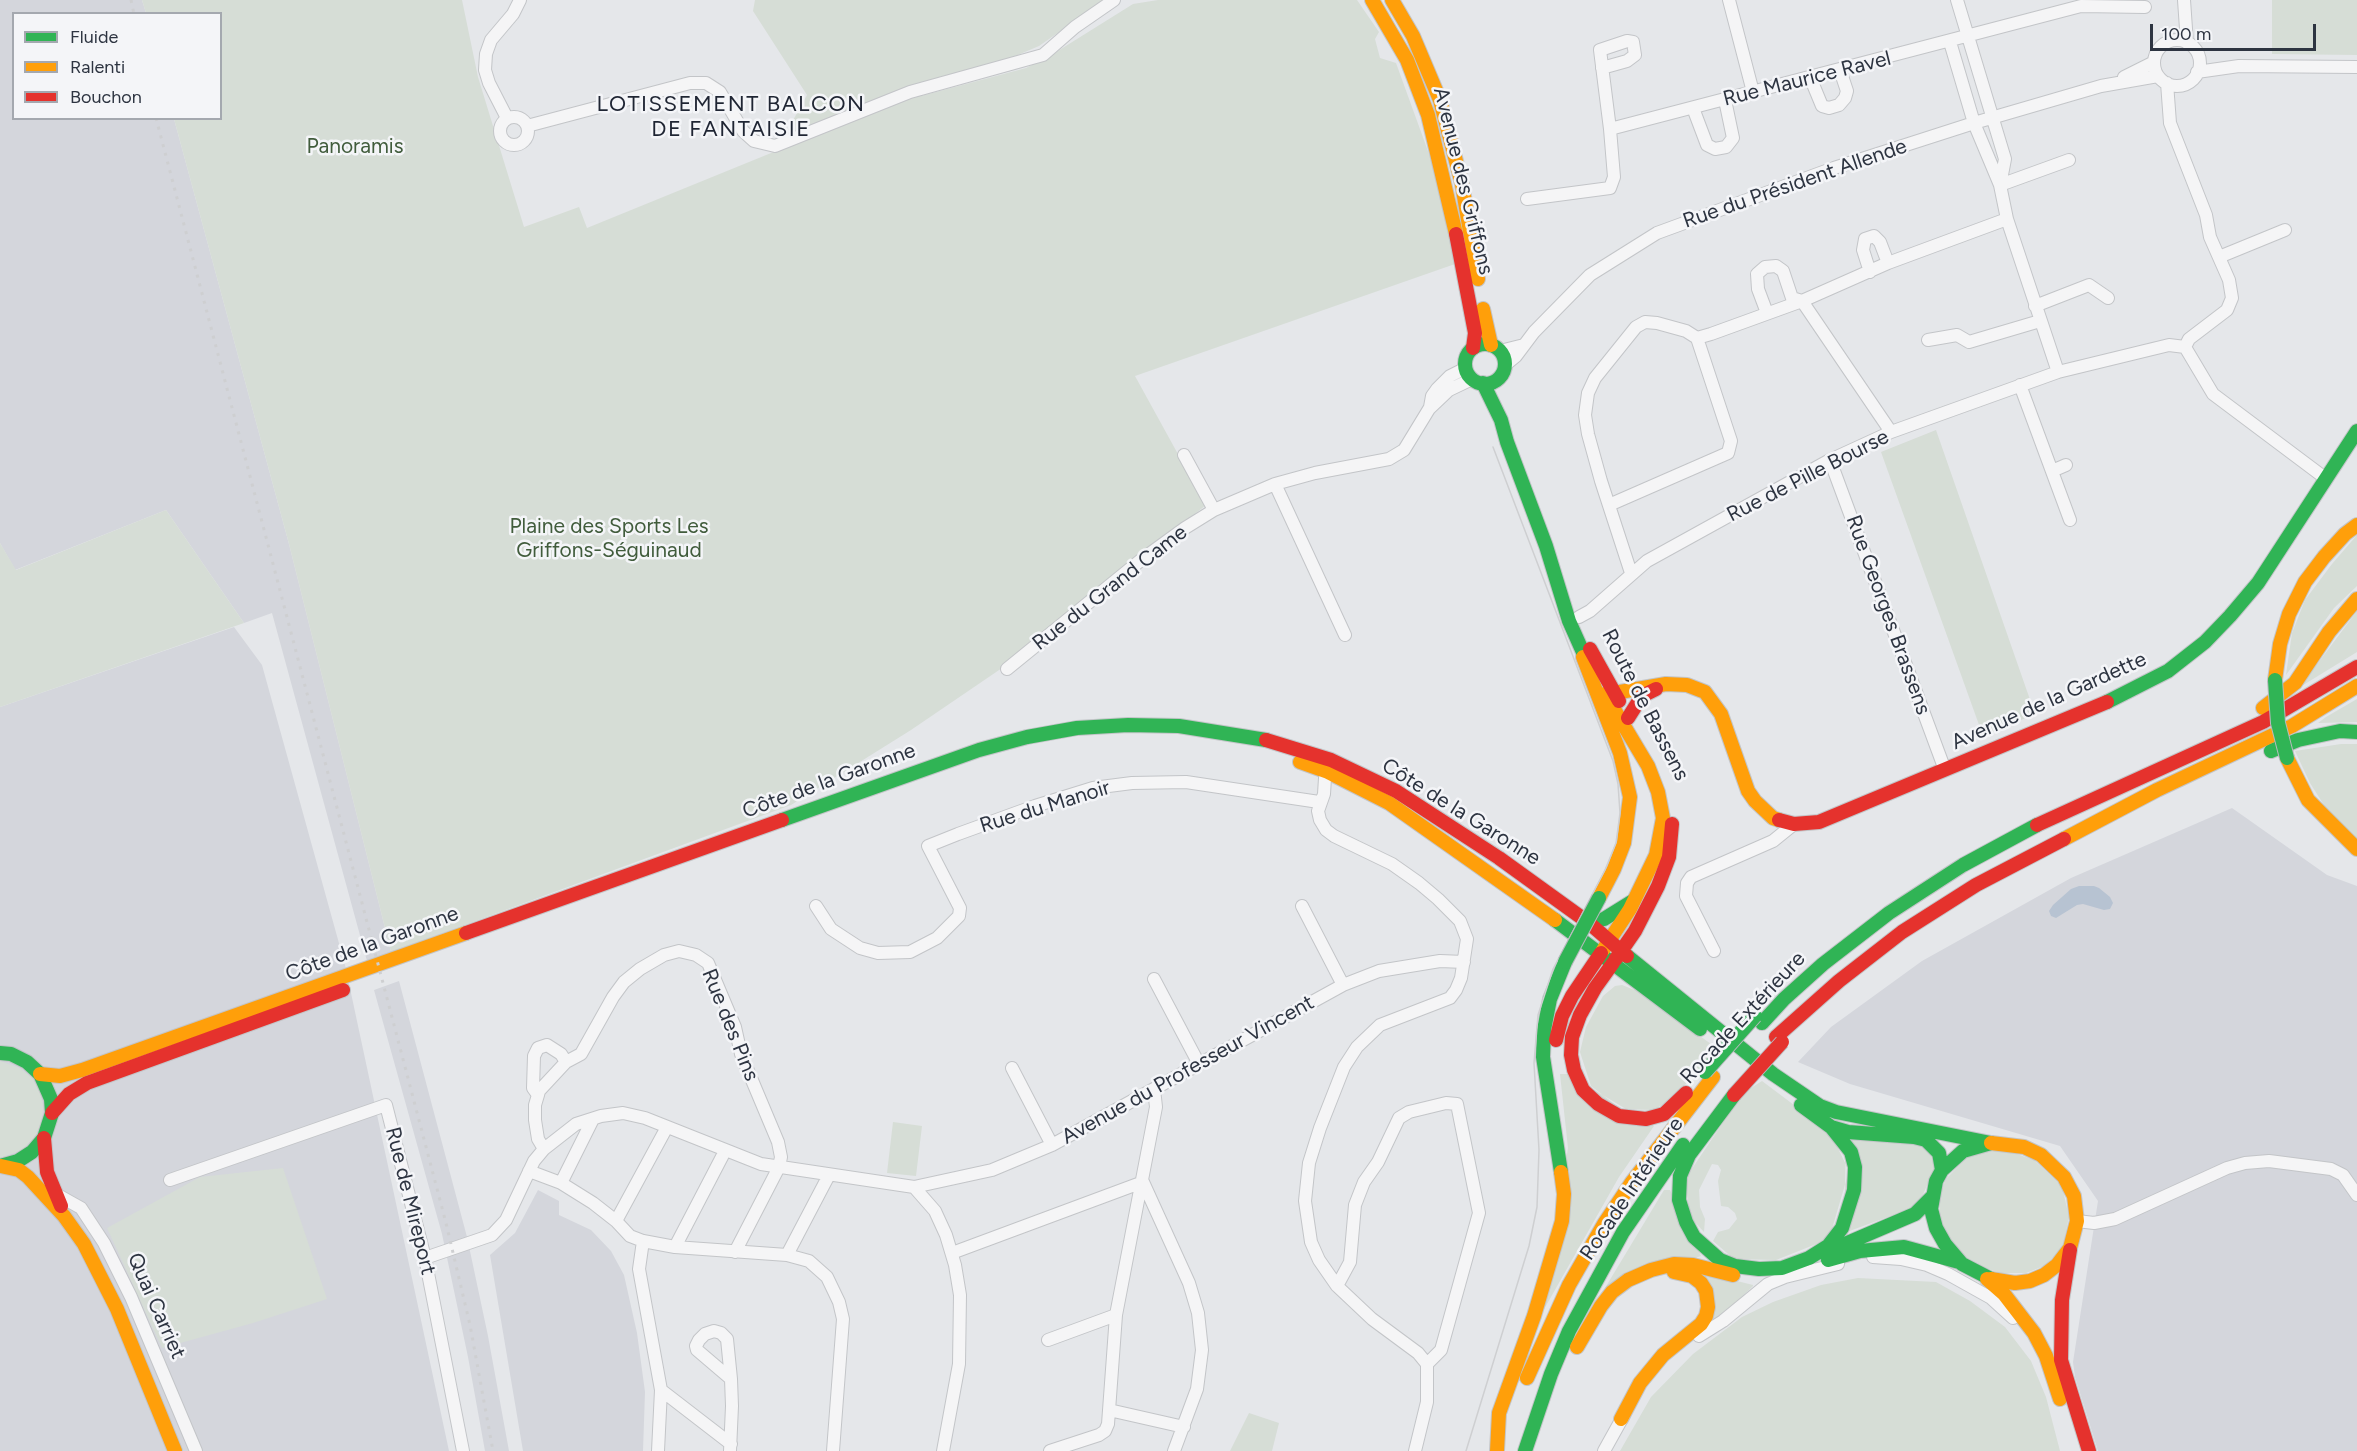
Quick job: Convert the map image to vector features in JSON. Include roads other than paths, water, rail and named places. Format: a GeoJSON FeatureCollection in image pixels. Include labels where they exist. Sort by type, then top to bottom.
{"type":"FeatureCollection","features":[{"type":"Feature","properties":{"kind":"main road","name":"Avenue des Griffons"},"geometry":{"type":"LineString","coordinates":[[1372,0],[1407,60],[1428,115],[1455,226],[1469,297],[1474,333],[1473,348]]}},
{"type":"Feature","properties":{"kind":"main road","name":"Avenue des Griffons"},"geometry":{"type":"LineString","coordinates":[[1392,0],[1428,69],[1452,142],[1466,204],[1486,332],[1499,360],[1501,420],[1546,546]]}},
{"type":"Feature","properties":{"kind":"main road"},"geometry":{"type":"LineString","coordinates":[[1485,344],[1499,360],[1495,381],[1474,377],[1467,357],[1473,348],[1485,344]]}},
{"type":"Feature","properties":{"kind":"main road","name":"Avenue des Griffons"},"geometry":{"type":"LineString","coordinates":[[1474,377],[1501,420]]}},
{"type":"Feature","properties":{"kind":"main road","name":"Avenue de la Gardette"},"geometry":{"type":"LineString","coordinates":[[1794,824],[1819,822],[2125,695],[2168,671],[2205,642],[2251,591],[2357,431]]}},
{"type":"Feature","properties":{"kind":"main road"},"geometry":{"type":"LineString","coordinates":[[2357,525],[2345,534],[2324,557],[2305,582],[2289,614],[2280,644],[2275,680],[2278,723],[2287,758],[2308,800],[2323,818],[2357,849]]}},
{"type":"Feature","properties":{"kind":"main road"},"geometry":{"type":"LineString","coordinates":[[1546,546],[1569,621],[1620,753],[1630,797],[1624,843],[1614,869],[1565,962],[1550,999],[1544,1030],[1543,1057],[1564,1194]]}},
{"type":"Feature","properties":{"kind":"main road","name":"Route de Bassens"},"geometry":{"type":"LineString","coordinates":[[1546,546],[1579,617],[1592,654],[1666,789],[1672,834],[1669,857],[1658,886],[1635,931],[1612,951]]}},
{"type":"Feature","properties":{"kind":"main road"},"geometry":{"type":"LineString","coordinates":[[2203,748],[2286,692],[2329,632],[2357,599]]}},
{"type":"Feature","properties":{"kind":"main road"},"geometry":{"type":"LineString","coordinates":[[1583,657],[1648,766],[1658,792],[1663,818],[1656,855],[1595,988],[1580,1015],[1572,1037],[1571,1055],[1574,1070],[1583,1090],[1598,1104],[1619,1116],[1646,1119],[1664,1114],[1709,1074]]}},
{"type":"Feature","properties":{"kind":"main road"},"geometry":{"type":"LineString","coordinates":[[2203,748],[2289,708],[2357,667]]}},
{"type":"Feature","properties":{"kind":"main road"},"geometry":{"type":"LineString","coordinates":[[1628,718],[1642,696],[1666,684]]}},
{"type":"Feature","properties":{"kind":"main road"},"geometry":{"type":"LineString","coordinates":[[1614,693],[1666,684],[1687,685],[1705,692],[1721,714],[1748,791],[1773,818],[1794,824]]}},
{"type":"Feature","properties":{"kind":"main road"},"geometry":{"type":"LineString","coordinates":[[1933,1196],[1926,1205],[1909,1217],[1782,1268],[1759,1269],[1735,1266],[1720,1260],[1707,1250],[1694,1237],[1679,1200],[1680,1176],[1689,1155],[1731,1092],[1800,1015],[1902,932],[1976,885],[2157,790],[2292,726],[2357,686]]}},
{"type":"Feature","properties":{"kind":"main road","name":"Côte de la Garonne"},"geometry":{"type":"LineString","coordinates":[[40,1074],[60,1076],[82,1070],[930,767],[1027,737],[1077,728],[1128,725],[1179,726],[1230,733],[1276,742],[1347,767],[1396,791],[1499,858],[1589,923],[1612,951]]}},
{"type":"Feature","properties":{"kind":"main road"},"geometry":{"type":"LineString","coordinates":[[2073,834],[2160,801],[2298,740],[2340,731],[2357,732]]}},
{"type":"Feature","properties":{"kind":"main road","name":"Côte de la Garonne"},"geometry":{"type":"LineString","coordinates":[[52,1113],[69,1094],[87,1083],[387,973],[982,760],[1020,750],[1080,739],[1129,735],[1178,737],[1229,743],[1273,753],[1328,772],[1389,803],[1567,931],[1612,951]]}},
{"type":"Feature","properties":{"kind":"main road","name":"Rocade Extérieure"},"geometry":{"type":"LineString","coordinates":[[1497,1451],[1551,1321],[1587,1253],[1632,1182],[1709,1074],[1759,1020],[1823,964],[1889,913],[1963,865],[2066,810],[2203,748]]}},
{"type":"Feature","properties":{"kind":"main road"},"geometry":{"type":"LineString","coordinates":[[1589,923],[1604,919],[1635,900]]}},
{"type":"Feature","properties":{"kind":"main road"},"geometry":{"type":"LineString","coordinates":[[1567,931],[1580,954],[1585,975]]}},
{"type":"Feature","properties":{"kind":"main road"},"geometry":{"type":"LineString","coordinates":[[1635,931],[1647,973]]}},
{"type":"Feature","properties":{"kind":"main road"},"geometry":{"type":"LineString","coordinates":[[1612,951],[1634,968],[1647,973],[1773,1074],[1820,1106],[1836,1112],[1991,1143],[2024,1147],[2041,1155],[2054,1166],[2071,1187],[2077,1207],[2077,1221],[2070,1248],[2060,1321],[2061,1360],[2089,1451]]}},
{"type":"Feature","properties":{"kind":"main road"},"geometry":{"type":"LineString","coordinates":[[1497,1451],[1499,1413],[1547,1273],[1562,1221],[1564,1194],[1555,1057],[1557,1035],[1562,1016],[1585,975],[1612,951]]}},
{"type":"Feature","properties":{"kind":"main road"},"geometry":{"type":"LineString","coordinates":[[1612,951],[1635,982],[1831,1127],[1851,1152],[1855,1167],[1854,1190],[1842,1228],[1828,1246],[1809,1258]]}},
{"type":"Feature","properties":{"kind":"main road"},"geometry":{"type":"LineString","coordinates":[[0,1053],[11,1054],[27,1062],[40,1074],[47,1086],[52,1113],[44,1138],[32,1152],[18,1161],[1,1166]]}},
{"type":"Feature","properties":{"kind":"main road","name":"Rocade Intérieure"},"geometry":{"type":"LineString","coordinates":[[1525,1451],[1551,1374],[1569,1331],[1604,1264],[1623,1232],[1681,1148],[1731,1092]]}},
{"type":"Feature","properties":{"kind":"main road"},"geometry":{"type":"LineString","coordinates":[[1831,1127],[1866,1135],[1914,1137],[1926,1140],[1939,1153],[1942,1159],[1942,1170]]}},
{"type":"Feature","properties":{"kind":"main road","name":"Quai Carriet"},"geometry":{"type":"LineString","coordinates":[[44,1138],[46,1172],[64,1216]]}},
{"type":"Feature","properties":{"kind":"main road"},"geometry":{"type":"LineString","coordinates":[[1962,1264],[1936,1228],[1931,1209],[1936,1181],[1942,1170],[1963,1151],[1991,1143]]}},
{"type":"Feature","properties":{"kind":"main road","name":"Quai Carriet"},"geometry":{"type":"LineString","coordinates":[[1,1166],[19,1170],[28,1177],[64,1216],[101,1276],[176,1451]]}},
{"type":"Feature","properties":{"kind":"main road"},"geometry":{"type":"LineString","coordinates":[[1534,1451],[1562,1379],[1582,1338],[1612,1292],[1628,1280],[1651,1270],[1674,1264],[1693,1264],[1730,1275],[1760,1279],[1785,1277],[1831,1259],[1884,1247],[1904,1247],[1932,1253],[1962,1264],[1986,1278],[2004,1294],[2023,1316],[2046,1356],[2080,1451]]}},
{"type":"Feature","properties":{"kind":"main road"},"geometry":{"type":"LineString","coordinates":[[1986,1278],[2015,1283],[2030,1281],[2051,1270],[2070,1248]]}},
{"type":"Feature","properties":{"kind":"main road"},"geometry":{"type":"LineString","coordinates":[[1622,1419],[1640,1383],[1663,1355],[1701,1324],[1708,1307],[1706,1291],[1701,1283],[1692,1276],[1651,1270]]}},
{"type":"Feature","properties":{"kind":"street"},"geometry":{"type":"LineString","coordinates":[[507,118],[489,84],[485,69],[486,54],[491,40],[513,14],[520,0]]}},
{"type":"Feature","properties":{"kind":"street"},"geometry":{"type":"LineString","coordinates":[[527,126],[690,83],[706,83],[720,92],[743,131],[754,141],[775,146],[910,92],[1043,55],[1075,27],[1114,0]]}},
{"type":"Feature","properties":{"kind":"street"},"geometry":{"type":"LineString","coordinates":[[1729,0],[1753,92]]}},
{"type":"Feature","properties":{"kind":"street"},"geometry":{"type":"LineString","coordinates":[[1957,0],[2006,159],[2000,185]]}},
{"type":"Feature","properties":{"kind":"street"},"geometry":{"type":"LineString","coordinates":[[2173,41],[2183,0]]}},
{"type":"Feature","properties":{"kind":"street"},"geometry":{"type":"LineString","coordinates":[[2183,0],[2187,43]]}},
{"type":"Feature","properties":{"kind":"street","name":"Rue Maurice Ravel"},"geometry":{"type":"LineString","coordinates":[[1610,129],[1950,42],[2084,3],[2145,7]]}},
{"type":"Feature","properties":{"kind":"street"},"geometry":{"type":"LineString","coordinates":[[2162,80],[2180,85],[2190,81],[2197,72],[2198,57],[2195,50],[2187,43],[2173,41],[2159,49],[2154,62],[2170,103],[2170,123],[2206,215],[2210,237],[2229,280],[2232,298],[2227,310],[2189,339],[2185,347],[2213,394],[2325,478]]}},
{"type":"Feature","properties":{"kind":"street"},"geometry":{"type":"LineString","coordinates":[[1950,42],[1974,123],[2000,185],[2007,219],[2058,372]]}},
{"type":"Feature","properties":{"kind":"street"},"geometry":{"type":"LineString","coordinates":[[2198,57],[2239,66]]}},
{"type":"Feature","properties":{"kind":"street","name":"Rue du Président Allende"},"geometry":{"type":"LineString","coordinates":[[1499,360],[1516,356],[1590,275],[1657,233],[1834,168],[1993,117],[2101,86],[2154,62]]}},
{"type":"Feature","properties":{"kind":"street"},"geometry":{"type":"LineString","coordinates":[[2197,72],[2239,66],[2357,67]]}},
{"type":"Feature","properties":{"kind":"street"},"geometry":{"type":"LineString","coordinates":[[1527,199],[1610,188],[1614,177],[1602,68]]}},
{"type":"Feature","properties":{"kind":"street"},"geometry":{"type":"LineString","coordinates":[[1810,77],[1822,106],[1829,108],[1839,105],[1845,99],[1847,91],[1840,70]]}},
{"type":"Feature","properties":{"kind":"street","name":"Rue du Président Allende"},"geometry":{"type":"LineString","coordinates":[[2101,86],[2162,80]]}},
{"type":"Feature","properties":{"kind":"street"},"geometry":{"type":"LineString","coordinates":[[2170,103],[2180,85]]}},
{"type":"Feature","properties":{"kind":"street"},"geometry":{"type":"LineString","coordinates":[[1693,108],[1707,145],[1715,149],[1726,147],[1733,138],[1725,100]]}},
{"type":"Feature","properties":{"kind":"street"},"geometry":{"type":"LineString","coordinates":[[517,117],[527,126],[526,139],[518,145],[509,145],[501,138],[499,129],[507,118],[517,117]]}},
{"type":"Feature","properties":{"kind":"street"},"geometry":{"type":"LineString","coordinates":[[2000,185],[2069,160]]}},
{"type":"Feature","properties":{"kind":"street"},"geometry":{"type":"LineString","coordinates":[[1697,338],[1802,301],[1870,273],[1888,263],[2007,219]]}},
{"type":"Feature","properties":{"kind":"street"},"geometry":{"type":"LineString","coordinates":[[2219,257],[2285,230]]}},
{"type":"Feature","properties":{"kind":"street"},"geometry":{"type":"LineString","coordinates":[[1870,273],[1863,250],[1865,239],[1874,236],[1880,242],[1888,263]]}},
{"type":"Feature","properties":{"kind":"street"},"geometry":{"type":"LineString","coordinates":[[1767,313],[1758,289],[1757,274],[1764,267],[1776,266],[1783,272],[1792,298],[1802,301],[1891,432]]}},
{"type":"Feature","properties":{"kind":"street"},"geometry":{"type":"LineString","coordinates":[[2035,306],[2089,285],[2108,298]]}},
{"type":"Feature","properties":{"kind":"street"},"geometry":{"type":"LineString","coordinates":[[1928,340],[1957,335],[1969,342],[2040,321]]}},
{"type":"Feature","properties":{"kind":"street"},"geometry":{"type":"LineString","coordinates":[[1609,505],[1728,453],[1731,441],[1697,338],[1686,331],[1645,322],[1636,327],[1588,393],[1586,424],[1609,505],[1630,573]]}},
{"type":"Feature","properties":{"kind":"street","name":"Rue de Pille Bourse"},"geometry":{"type":"LineString","coordinates":[[1579,617],[1590,611],[1630,573],[1647,561],[1830,460],[1891,432],[2058,372],[2169,345],[2185,347]]}},
{"type":"Feature","properties":{"kind":"street","name":"Rue du Grand Came"},"geometry":{"type":"LineString","coordinates":[[1008,669],[1140,560],[1185,528],[1214,510],[1275,484],[1315,473],[1389,459],[1404,450],[1429,409],[1432,396],[1450,376],[1474,377]]}},
{"type":"Feature","properties":{"kind":"street"},"geometry":{"type":"LineString","coordinates":[[2020,385],[2070,520]]}},
{"type":"Feature","properties":{"kind":"street"},"geometry":{"type":"LineString","coordinates":[[1184,455],[1214,510]]}},
{"type":"Feature","properties":{"kind":"street","name":"Rue Georges Brassens"},"geometry":{"type":"LineString","coordinates":[[1830,460],[1945,770]]}},
{"type":"Feature","properties":{"kind":"street"},"geometry":{"type":"LineString","coordinates":[[2052,471],[2066,465]]}},
{"type":"Feature","properties":{"kind":"street"},"geometry":{"type":"LineString","coordinates":[[1275,484],[1345,635]]}},
{"type":"Feature","properties":{"kind":"street"},"geometry":{"type":"LineString","coordinates":[[1347,767],[1328,772],[1320,820],[1326,831],[1392,864],[1438,899],[1460,921],[1467,939],[1464,962],[1456,990],[1450,998],[1380,1025],[1357,1047],[1344,1067],[1309,1163],[1305,1201],[1311,1242],[1319,1260],[1337,1286],[1372,1319],[1418,1353],[1427,1364],[1427,1402],[1415,1451]]}},
{"type":"Feature","properties":{"kind":"street","name":"Rue du Manoir"},"geometry":{"type":"LineString","coordinates":[[816,906],[831,929],[860,948],[878,953],[909,952],[937,938],[959,916],[960,908],[928,846],[1035,806],[1093,788],[1132,783],[1186,782],[1322,798]]}},
{"type":"Feature","properties":{"kind":"street"},"geometry":{"type":"LineString","coordinates":[[1322,798],[1348,783]]}},
{"type":"Feature","properties":{"kind":"street"},"geometry":{"type":"LineString","coordinates":[[1714,951],[1686,896],[1687,883],[1691,877],[1773,841],[1794,824]]}},
{"type":"Feature","properties":{"kind":"street"},"geometry":{"type":"LineString","coordinates":[[1302,906],[1343,985]]}},
{"type":"Feature","properties":{"kind":"street","name":"Rue des Pins"},"geometry":{"type":"LineString","coordinates":[[538,1095],[539,1091],[566,1062],[581,1053],[624,982],[664,955],[679,951],[696,955],[708,963],[735,1027],[741,1054],[778,1142],[781,1158],[779,1167]]}},
{"type":"Feature","properties":{"kind":"street","name":"Avenue du Professeur Vincent"},"geometry":{"type":"LineString","coordinates":[[914,1187],[992,1170],[1052,1145],[1343,985],[1378,970],[1440,961],[1464,962]]}},
{"type":"Feature","properties":{"kind":"street"},"geometry":{"type":"LineString","coordinates":[[1154,979],[1199,1064]]}},
{"type":"Feature","properties":{"kind":"street"},"geometry":{"type":"LineString","coordinates":[[544,1149],[538,1139],[536,1120],[538,1095],[532,1088],[534,1056],[538,1048],[547,1045],[561,1054],[566,1062]]}},
{"type":"Feature","properties":{"kind":"street"},"geometry":{"type":"LineString","coordinates":[[1012,1068],[1052,1145]]}},
{"type":"Feature","properties":{"kind":"street"},"geometry":{"type":"LineString","coordinates":[[1050,1451],[1099,1436],[1108,1424],[1116,1315],[1156,1107],[1154,1089]]}},
{"type":"Feature","properties":{"kind":"street"},"geometry":{"type":"LineString","coordinates":[[1337,1286],[1350,1262],[1355,1205],[1364,1182],[1378,1162],[1399,1118],[1409,1112],[1446,1103],[1457,1104],[1479,1213],[1441,1350],[1427,1364]]}},
{"type":"Feature","properties":{"kind":"street","name":"Rue de Mireport"},"geometry":{"type":"LineString","coordinates":[[170,1180],[386,1105],[425,1258],[463,1451]]}},
{"type":"Feature","properties":{"kind":"street"},"geometry":{"type":"LineString","coordinates":[[425,1258],[492,1235],[506,1220],[534,1161],[544,1149],[576,1124],[622,1113],[667,1127],[761,1164],[914,1187],[935,1210],[952,1253],[960,1295],[959,1364],[942,1451]]}},
{"type":"Feature","properties":{"kind":"street"},"geometry":{"type":"LineString","coordinates":[[561,1183],[593,1119]]}},
{"type":"Feature","properties":{"kind":"street"},"geometry":{"type":"LineString","coordinates":[[616,1221],[667,1127]]}},
{"type":"Feature","properties":{"kind":"street"},"geometry":{"type":"LineString","coordinates":[[675,1247],[725,1151]]}},
{"type":"Feature","properties":{"kind":"street"},"geometry":{"type":"LineString","coordinates":[[2077,1221],[2094,1223],[2115,1219],[2227,1168],[2245,1163],[2269,1161],[2331,1169],[2343,1175],[2357,1195]]}},
{"type":"Feature","properties":{"kind":"street"},"geometry":{"type":"LineString","coordinates":[[735,1252],[779,1167]]}},
{"type":"Feature","properties":{"kind":"street"},"geometry":{"type":"LineString","coordinates":[[530,1171],[561,1183],[593,1203],[616,1221],[630,1236],[643,1241],[675,1247],[787,1256],[809,1261],[827,1277],[839,1302],[843,1319],[833,1451]]}},
{"type":"Feature","properties":{"kind":"street"},"geometry":{"type":"LineString","coordinates":[[787,1256],[829,1175]]}},
{"type":"Feature","properties":{"kind":"street"},"geometry":{"type":"LineString","coordinates":[[952,1253],[1143,1182]]}},
{"type":"Feature","properties":{"kind":"street"},"geometry":{"type":"LineString","coordinates":[[1143,1182],[1188,1283],[1198,1313],[1202,1350],[1197,1389],[1174,1451]]}},
{"type":"Feature","properties":{"kind":"street","name":"Quai Carriet"},"geometry":{"type":"LineString","coordinates":[[56,1194],[81,1208],[104,1243],[131,1298],[196,1451]]}},
{"type":"Feature","properties":{"kind":"street"},"geometry":{"type":"LineString","coordinates":[[643,1241],[639,1269],[661,1390],[658,1451]]}},
{"type":"Feature","properties":{"kind":"street"},"geometry":{"type":"LineString","coordinates":[[1604,1451],[1622,1419],[1644,1388],[1668,1360],[1691,1341],[1723,1322],[1768,1284],[1785,1277],[1861,1258],[1901,1259],[1927,1265],[1975,1288],[2005,1309],[2050,1372]]}},
{"type":"Feature","properties":{"kind":"street"},"geometry":{"type":"LineString","coordinates":[[1048,1340],[1116,1315]]}},
{"type":"Feature","properties":{"kind":"street"},"geometry":{"type":"LineString","coordinates":[[730,1447],[731,1379]]}},
{"type":"Feature","properties":{"kind":"street"},"geometry":{"type":"LineString","coordinates":[[661,1390],[730,1447]]}},
{"type":"Feature","properties":{"kind":"street"},"geometry":{"type":"LineString","coordinates":[[1109,1410],[1184,1427]]}},
{"type":"Feature","properties":{"kind":"water"},"geometry":{"type":"Polygon","coordinates":[[[2079,886],[2099,888],[2110,897],[2113,903],[2110,909],[2104,910],[2083,904],[2077,905],[2056,918],[2051,916],[2049,911],[2053,905],[2071,889],[2079,886]]]}},
{"type":"Feature","properties":{"kind":"tram line"},"geometry":{"type":"LineString","coordinates":[[1466,1451],[1529,1246],[1537,1207],[1539,1150],[1534,1063],[1538,1015],[1553,969],[1605,870],[1616,843],[1620,813],[1618,784],[1613,761],[1493,447]]}},
{"type":"Feature","properties":{"kind":"railway"},"geometry":{"type":"LineString","coordinates":[[131,0],[134,12]]}},
{"type":"Feature","properties":{"kind":"railway"},"geometry":{"type":"LineString","coordinates":[[157,120],[446,1223],[470,1325],[493,1451]]}},
{"type":"Feature","properties":{"kind":"district","name":"LOTISSEMENT BALCON DE FANTAISIE"},"geometry":{"type":"Point","coordinates":[731,118]}},
{"type":"Feature","properties":{"kind":"park label","name":"Panoramis"},"geometry":{"type":"Point","coordinates":[355,147]}},
{"type":"Feature","properties":{"kind":"park label","name":"Plaine des Sports Les Griffons-Séguinaud"},"geometry":{"type":"Point","coordinates":[609,539]}}]}
